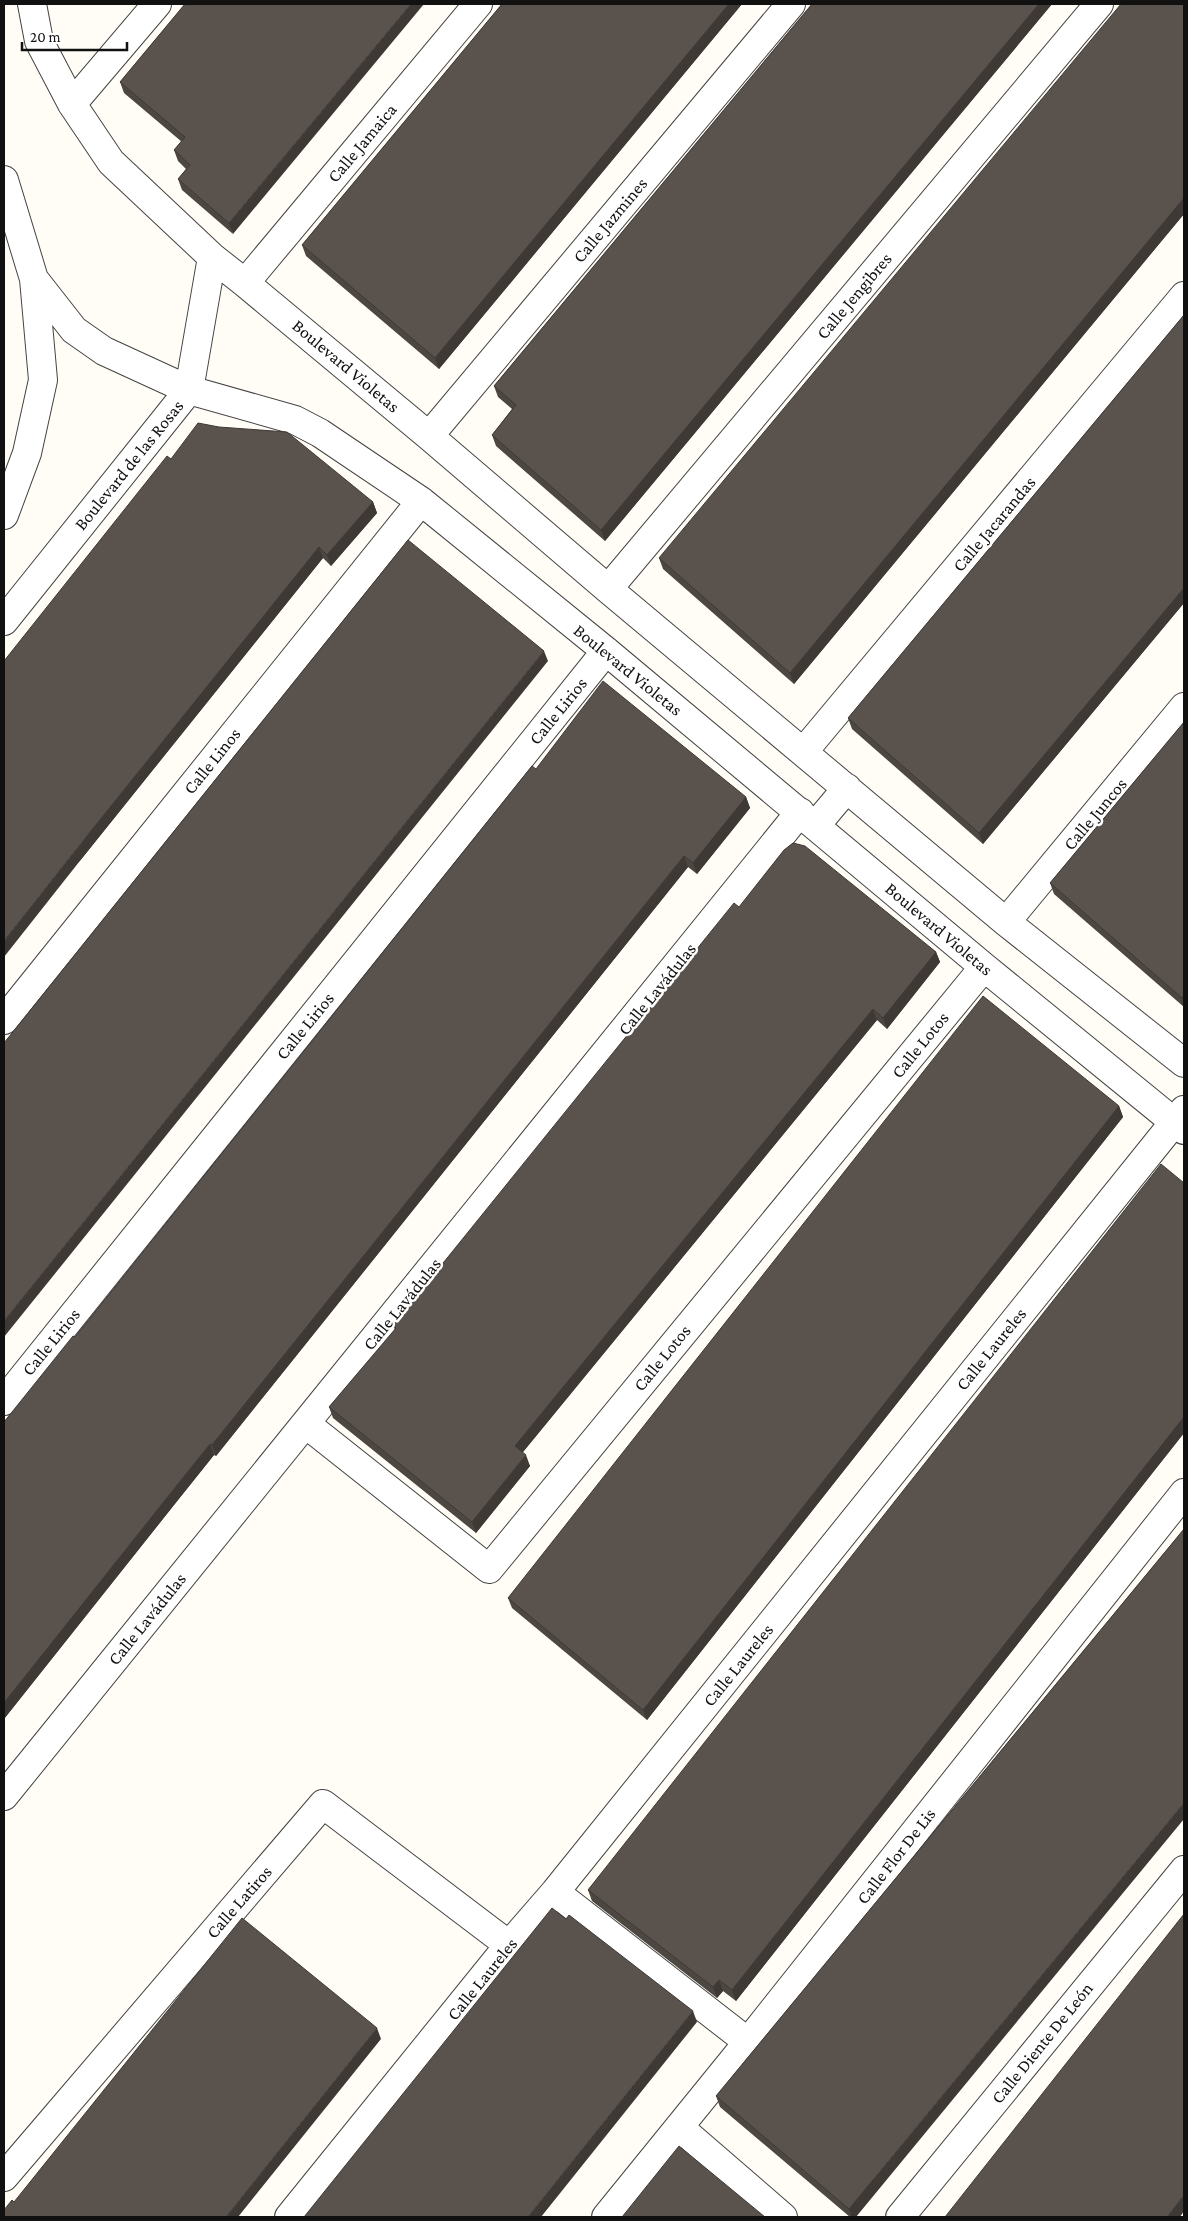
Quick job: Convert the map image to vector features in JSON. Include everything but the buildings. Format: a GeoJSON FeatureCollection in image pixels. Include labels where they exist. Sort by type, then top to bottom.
{"type":"FeatureCollection","features":[{"type":"Feature","properties":{"kind":"street"},"geometry":{"type":"LineString","coordinates":[[32,4],[39,42],[72,104],[111,162],[212,257],[245,283]]}},
{"type":"Feature","properties":{"kind":"street"},"geometry":{"type":"LineString","coordinates":[[72,104],[157,4]]}},
{"type":"Feature","properties":{"kind":"street","name":"Calle Jamaica"},"geometry":{"type":"LineString","coordinates":[[245,283],[478,4]]}},
{"type":"Feature","properties":{"kind":"street","name":"Calle Jazmines"},"geometry":{"type":"LineString","coordinates":[[430,436],[791,4]]}},
{"type":"Feature","properties":{"kind":"street","name":"Calle Jengibres"},"geometry":{"type":"LineString","coordinates":[[608,589],[1099,4]]}},
{"type":"Feature","properties":{"kind":"street"},"geometry":{"type":"LineString","coordinates":[[4,180],[34,279],[44,380],[27,453],[4,515]]}},
{"type":"Feature","properties":{"kind":"street","name":"Boulevard de las Rosas"},"geometry":{"type":"LineString","coordinates":[[4,621],[189,390],[212,257]]}},
{"type":"Feature","properties":{"kind":"street","name":"Boulevard Violetas"},"geometry":{"type":"LineString","coordinates":[[34,279],[74,330],[104,351],[189,390],[295,420],[320,433],[421,501],[606,651],[984,967],[1181,1121]]}},
{"type":"Feature","properties":{"kind":"street","name":"Boulevard Violetas"},"geometry":{"type":"LineString","coordinates":[[245,283],[430,436],[608,589],[804,751],[1006,922],[1184,1061]]}},
{"type":"Feature","properties":{"kind":"street","name":"Calle Jacarandas"},"geometry":{"type":"LineString","coordinates":[[804,751],[1184,296]]}},
{"type":"Feature","properties":{"kind":"street","name":"Calle Linos"},"geometry":{"type":"LineString","coordinates":[[4,1020],[421,501]]}},
{"type":"Feature","properties":{"kind":"street","name":"Calle Lirios"},"geometry":{"type":"LineString","coordinates":[[4,1401],[606,651]]}},
{"type":"Feature","properties":{"kind":"street","name":"Calle Juncos"},"geometry":{"type":"LineString","coordinates":[[1006,922],[1184,707]]}},
{"type":"Feature","properties":{"kind":"street","name":"Calle Lavádulas"},"geometry":{"type":"LineString","coordinates":[[4,1796],[306,1424],[808,819],[847,788]]}},
{"type":"Feature","properties":{"kind":"street","name":"Calle Lotos"},"geometry":{"type":"LineString","coordinates":[[306,1424],[489,1568],[984,967]]}},
{"type":"Feature","properties":{"kind":"street","name":"Calle Laureles"},"geometry":{"type":"LineString","coordinates":[[289,2217],[1181,1121]]}},
{"type":"Feature","properties":{"kind":"street","name":"Calle Flor De Lis"},"geometry":{"type":"LineString","coordinates":[[606,2217],[748,2042],[1184,1493]]}},
{"type":"Feature","properties":{"kind":"street","name":"Calle Latiros"},"geometry":{"type":"LineString","coordinates":[[4,2177],[323,1804],[509,1945]]}},
{"type":"Feature","properties":{"kind":"street","name":"Calle Diente De León"},"geometry":{"type":"LineString","coordinates":[[900,2217],[1184,1870]]}},
{"type":"Feature","properties":{"kind":"street"},"geometry":{"type":"LineString","coordinates":[[555,1892],[748,2042]]}},
{"type":"Feature","properties":{"kind":"street"},"geometry":{"type":"LineString","coordinates":[[678,2128],[783,2217]]}}]}
